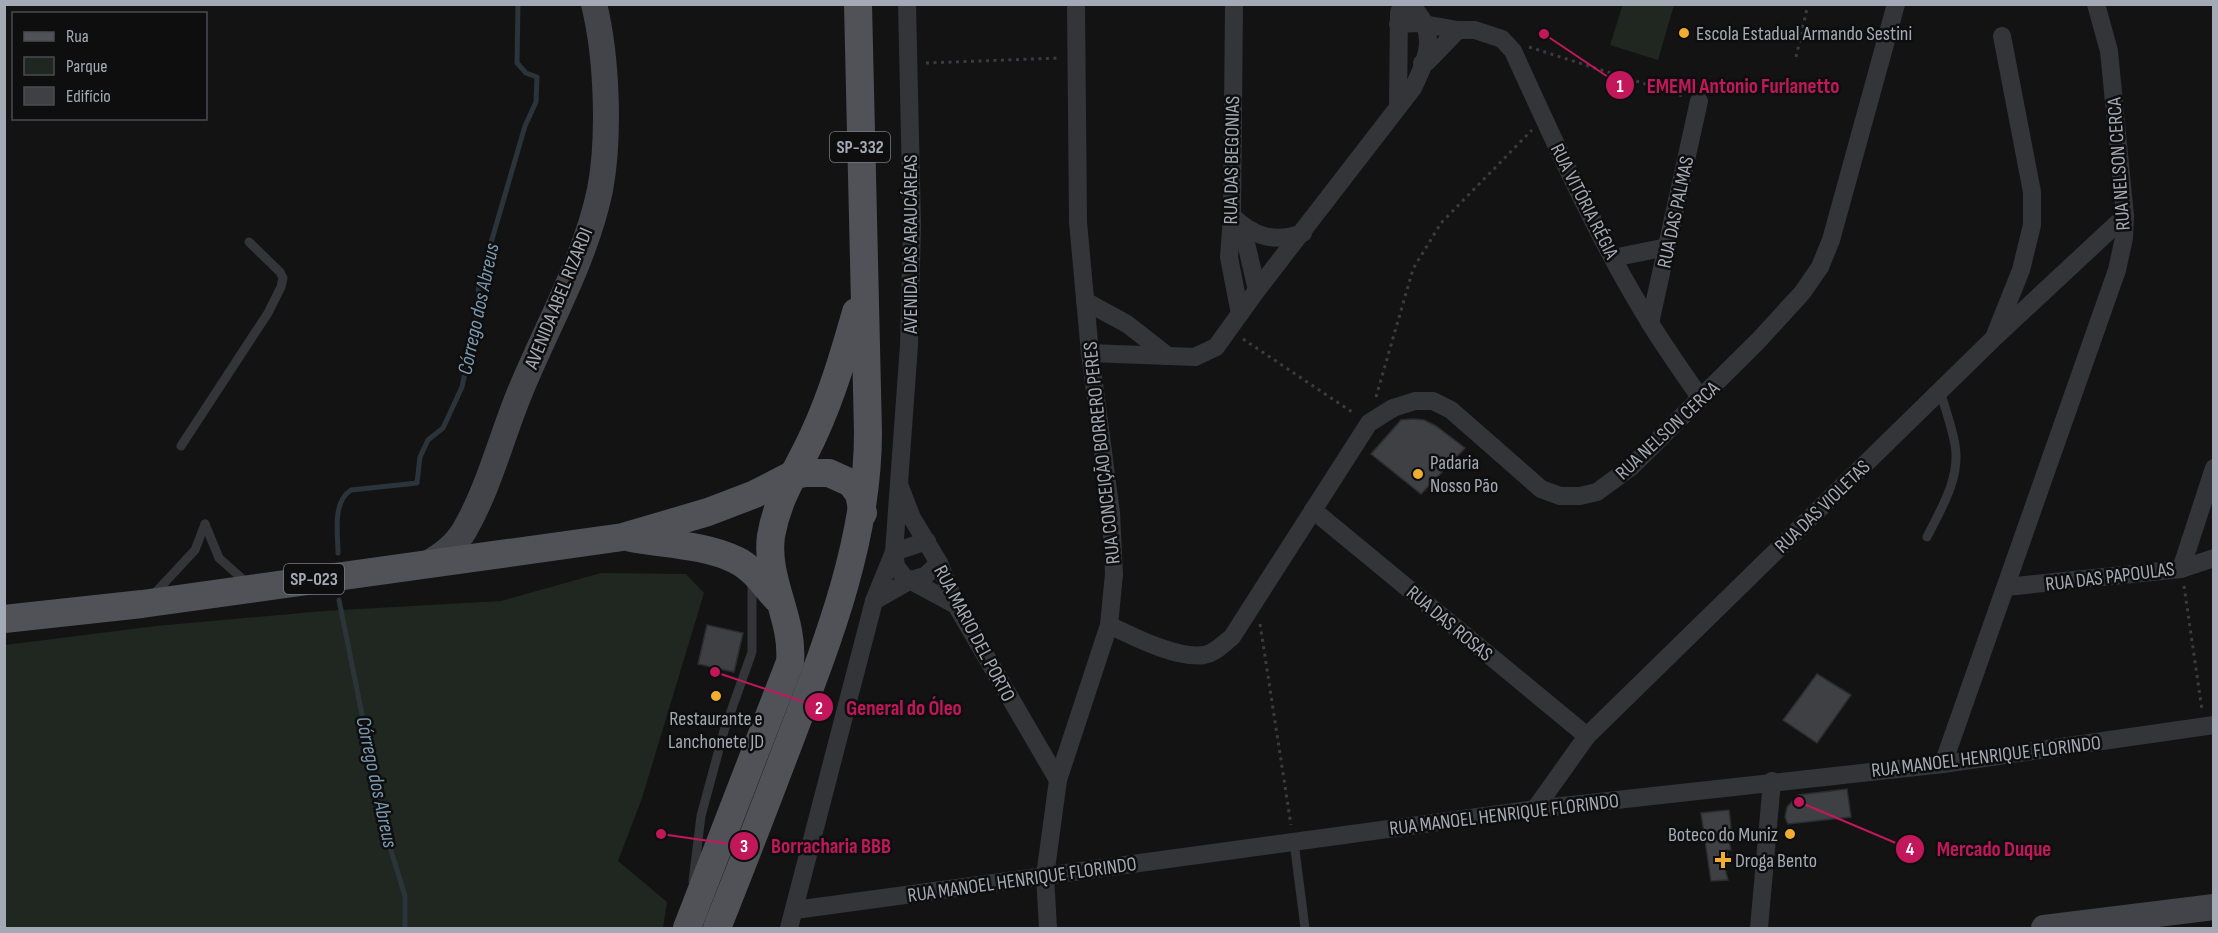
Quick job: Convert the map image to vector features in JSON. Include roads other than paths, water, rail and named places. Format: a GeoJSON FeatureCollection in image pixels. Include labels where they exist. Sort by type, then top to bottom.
{"type":"FeatureCollection","features":[{"type":"Feature","properties":{"kind":"main road","name":"SP-332"},"geometry":{"type":"LineString","coordinates":[[717,928],[840,603],[863,513],[868,468],[862,290],[858,4]]}},
{"type":"Feature","properties":{"kind":"main road","name":"SP-332"},"geometry":{"type":"LineString","coordinates":[[687,927],[790,662],[790,633],[769,561],[777,511],[790,476],[813,438],[829,400],[862,290]]}},
{"type":"Feature","properties":{"kind":"main road"},"geometry":{"type":"LineString","coordinates":[[708,512],[768,473],[802,437],[829,400]]}},
{"type":"Feature","properties":{"kind":"main road"},"geometry":{"type":"LineString","coordinates":[[790,476],[818,472],[841,477],[851,483],[859,494],[863,513]]}},
{"type":"Feature","properties":{"kind":"main road","name":"SP-023"},"geometry":{"type":"LineString","coordinates":[[4,619],[142,604],[623,537],[708,512],[755,494],[790,476]]}},
{"type":"Feature","properties":{"kind":"main road","name":"SP-023"},"geometry":{"type":"LineString","coordinates":[[623,537],[722,554],[737,560],[753,571],[781,603]]}},
{"type":"Feature","properties":{"kind":"street","name":"AVENIDA ABEL RIZARDI"},"geometry":{"type":"LineString","coordinates":[[427,564],[454,544],[482,494],[514,406],[578,261],[596,200],[605,146],[605,98],[594,4]]}},
{"type":"Feature","properties":{"kind":"street","name":"AVENIDA DAS ARAUCÁREAS"},"geometry":{"type":"LineString","coordinates":[[894,552],[909,345],[912,226],[907,4]]}},
{"type":"Feature","properties":{"kind":"street","name":"RUA CONCEIÇÃO BORRERO PERES"},"geometry":{"type":"LineString","coordinates":[[1048,928],[1045,876],[1058,780],[1109,626],[1114,574],[1111,513],[1085,301],[1076,176],[1076,4]]}},
{"type":"Feature","properties":{"kind":"street","name":"RUA DAS BEGONIAS"},"geometry":{"type":"LineString","coordinates":[[1234,4],[1237,221],[1229,257],[1240,314]]}},
{"type":"Feature","properties":{"kind":"street"},"geometry":{"type":"LineString","coordinates":[[1398,106],[1399,4]]}},
{"type":"Feature","properties":{"kind":"street"},"geometry":{"type":"LineString","coordinates":[[1090,353],[1168,356],[1205,354],[1216,347],[1257,290],[1413,88],[1424,62],[1429,41],[1427,25],[1409,4]]}},
{"type":"Feature","properties":{"kind":"street","name":"RUA NELSON CERCA"},"geometry":{"type":"LineString","coordinates":[[1109,626],[1186,655],[1204,655],[1215,651],[1232,637],[1369,423],[1393,408],[1415,401],[1433,401],[1451,410],[1541,489],[1560,496],[1580,496],[1597,492],[1632,467],[1701,399],[1802,293],[1820,267],[1831,240],[1896,4]]}},
{"type":"Feature","properties":{"kind":"street","name":"RUA NELSON CERCA"},"geometry":{"type":"LineString","coordinates":[[1943,764],[2117,270],[2124,238],[2125,216],[2109,51],[2096,4]]}},
{"type":"Feature","properties":{"kind":"street"},"geometry":{"type":"LineString","coordinates":[[1398,24],[1427,25],[1458,30]]}},
{"type":"Feature","properties":{"kind":"street"},"geometry":{"type":"LineString","coordinates":[[1424,62],[1458,30]]}},
{"type":"Feature","properties":{"kind":"street","name":"RUA VITÓRIA RÉGIA"},"geometry":{"type":"LineString","coordinates":[[1458,30],[1475,30],[1502,39],[1513,51],[1613,258],[1650,323],[1701,399]]}},
{"type":"Feature","properties":{"kind":"street"},"geometry":{"type":"LineString","coordinates":[[1993,339],[2021,270],[2032,225],[2032,192],[2002,36]]}},
{"type":"Feature","properties":{"kind":"street"},"geometry":{"type":"LineString","coordinates":[[1400,59],[1424,62]]}},
{"type":"Feature","properties":{"kind":"street","name":"RUA DAS PALMAS"},"geometry":{"type":"LineString","coordinates":[[1650,323],[1699,101]]}},
{"type":"Feature","properties":{"kind":"street","name":"RUA DAS VIOLETAS"},"geometry":{"type":"LineString","coordinates":[[1535,809],[1587,736],[1993,339],[2125,216]]}},
{"type":"Feature","properties":{"kind":"street","name":"RUA DAS BEGONIAS"},"geometry":{"type":"LineString","coordinates":[[1237,221],[1257,290]]}},
{"type":"Feature","properties":{"kind":"street"},"geometry":{"type":"LineString","coordinates":[[1237,221],[1264,238],[1276,240],[1303,233]]}},
{"type":"Feature","properties":{"kind":"street"},"geometry":{"type":"LineString","coordinates":[[1613,258],[1667,247]]}},
{"type":"Feature","properties":{"kind":"street"},"geometry":{"type":"LineString","coordinates":[[1085,301],[1127,324],[1168,356]]}},
{"type":"Feature","properties":{"kind":"street"},"geometry":{"type":"LineString","coordinates":[[2181,568],[2214,468]]}},
{"type":"Feature","properties":{"kind":"street","name":"RUA MARIO DEL PORTO"},"geometry":{"type":"LineString","coordinates":[[898,482],[908,510],[939,563],[956,605],[1058,780]]}},
{"type":"Feature","properties":{"kind":"street","name":"RUA DAS ROSAS"},"geometry":{"type":"LineString","coordinates":[[1313,510],[1587,736]]}},
{"type":"Feature","properties":{"kind":"street"},"geometry":{"type":"LineString","coordinates":[[789,928],[874,601],[894,552],[927,541]]}},
{"type":"Feature","properties":{"kind":"street"},"geometry":{"type":"LineString","coordinates":[[894,552],[899,571],[956,605]]}},
{"type":"Feature","properties":{"kind":"street","name":"RUA DAS PAPOULAS"},"geometry":{"type":"LineString","coordinates":[[2006,587],[2181,568],[2214,558]]}},
{"type":"Feature","properties":{"kind":"street"},"geometry":{"type":"LineString","coordinates":[[874,601],[911,580],[925,576],[939,563]]}},
{"type":"Feature","properties":{"kind":"street","name":"RUA MANOEL HENRIQUE FLORINDO"},"geometry":{"type":"LineString","coordinates":[[795,910],[1535,809],[1772,781],[1943,764],[2209,726]]}},
{"type":"Feature","properties":{"kind":"street"},"geometry":{"type":"LineString","coordinates":[[1759,928],[1772,781]]}},
{"type":"Feature","properties":{"kind":"street"},"geometry":{"type":"LineString","coordinates":[[2044,928],[2214,907]]}},
{"type":"Feature","properties":{"kind":"lane"},"geometry":{"type":"LineString","coordinates":[[180,446],[268,313],[282,287],[283,278],[280,272],[249,243]]}},
{"type":"Feature","properties":{"kind":"lane"},"geometry":{"type":"LineString","coordinates":[[1928,537],[1952,484],[1956,463],[1955,446],[1940,391]]}},
{"type":"Feature","properties":{"kind":"lane"},"geometry":{"type":"LineString","coordinates":[[142,604],[175,574],[195,550],[205,524],[219,558],[252,587]]}},
{"type":"Feature","properties":{"kind":"lane"},"geometry":{"type":"LineString","coordinates":[[687,927],[701,816],[724,731],[752,652],[753,571]]}},
{"type":"Feature","properties":{"kind":"lane"},"geometry":{"type":"LineString","coordinates":[[1294,842],[1305,928]]}},
{"type":"Feature","properties":{"kind":"waterway","name":"Córrego dos Abreus"},"geometry":{"type":"LineString","coordinates":[[338,553],[337,518],[345,495],[351,490],[417,483],[420,457],[428,440],[443,428],[462,387],[476,320],[479,284],[525,126],[536,102],[537,77],[526,73],[517,63],[518,4]]}},
{"type":"Feature","properties":{"kind":"waterway","name":"Córrego dos Abreus"},"geometry":{"type":"LineString","coordinates":[[339,600],[386,834],[405,896],[405,928]]}},
{"type":"Feature","properties":{"kind":"place","name":"Escola Estadual Armando Sestini"},"geometry":{"type":"Point","coordinates":[1684,33]}},
{"type":"Feature","properties":{"kind":"place","name":"EMEMI Antonio Furlanetto"},"geometry":{"type":"Point","coordinates":[1544,34]}},
{"type":"Feature","properties":{"kind":"place","name":"Padaria Nosso Pão"},"geometry":{"type":"Point","coordinates":[1418,474]}},
{"type":"Feature","properties":{"kind":"place","name":"General do Óleo"},"geometry":{"type":"Point","coordinates":[715,672]}},
{"type":"Feature","properties":{"kind":"place","name":"Restaurante e Lanchonete JD"},"geometry":{"type":"Point","coordinates":[716,696]}},
{"type":"Feature","properties":{"kind":"place","name":"Mercado Duque"},"geometry":{"type":"Point","coordinates":[1799,802]}},
{"type":"Feature","properties":{"kind":"place","name":"Borracharia BBB"},"geometry":{"type":"Point","coordinates":[661,834]}},
{"type":"Feature","properties":{"kind":"place","name":"Boteco do Muniz"},"geometry":{"type":"Point","coordinates":[1790,834]}},
{"type":"Feature","properties":{"kind":"place","name":"Droga Bento"},"geometry":{"type":"Point","coordinates":[1723,860]}}]}
